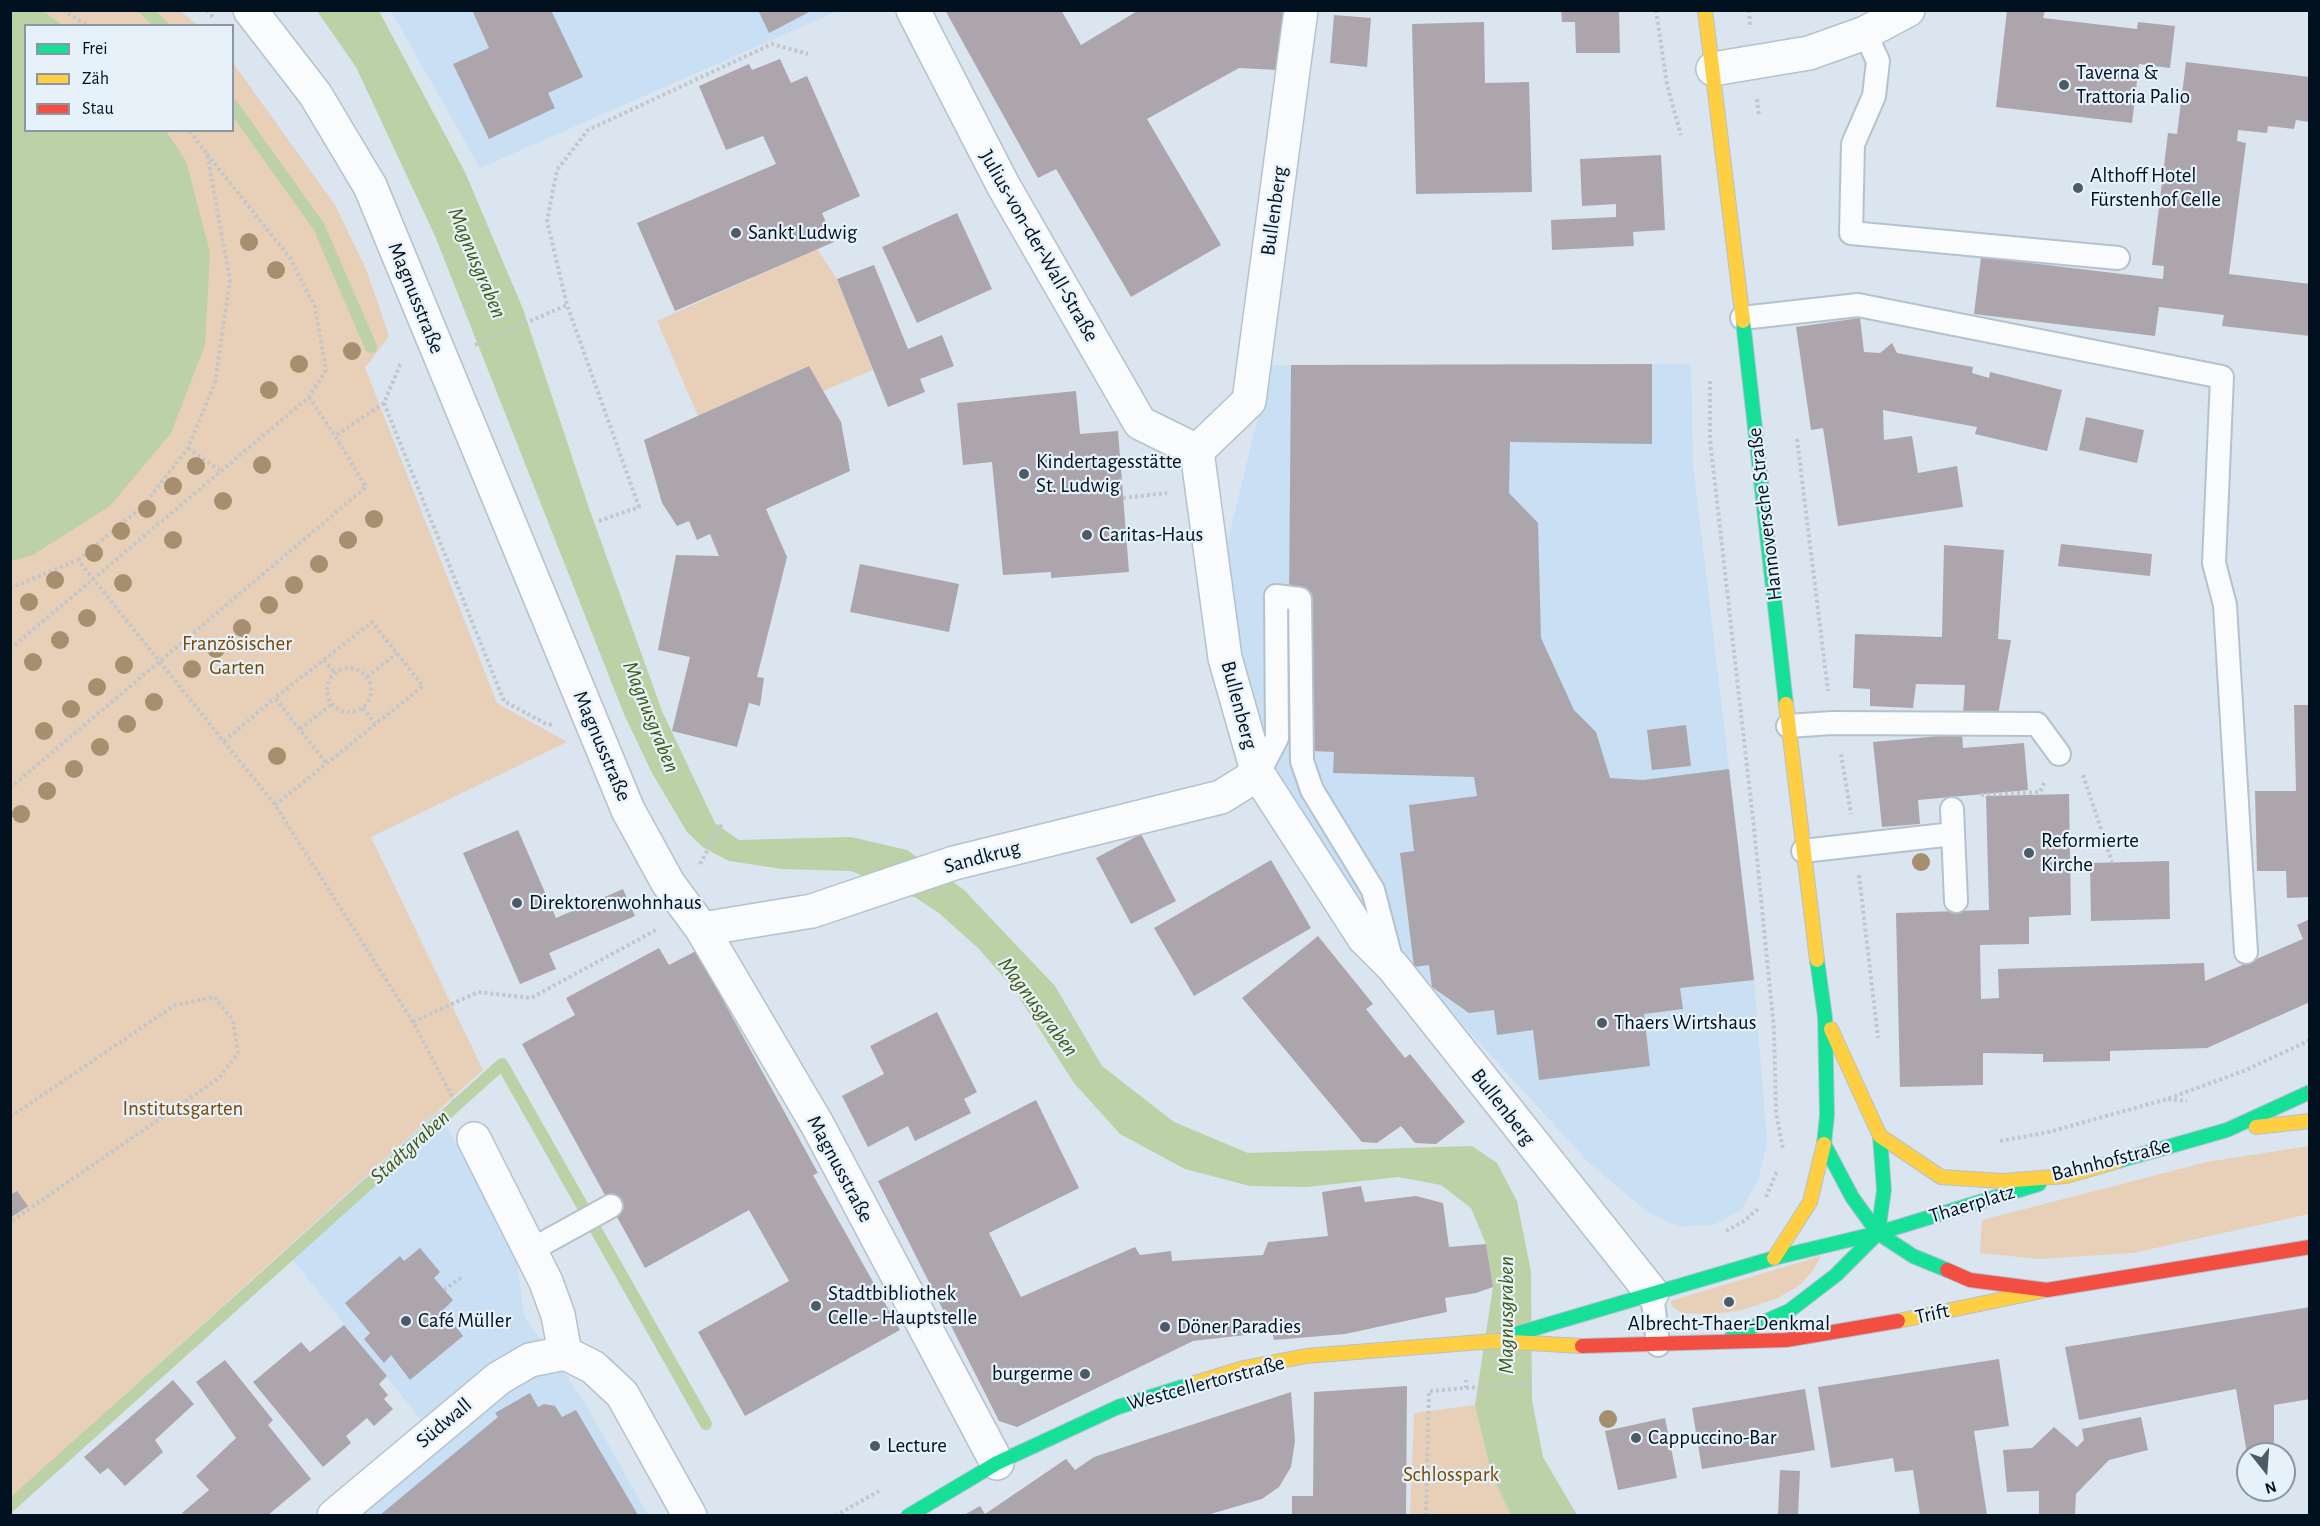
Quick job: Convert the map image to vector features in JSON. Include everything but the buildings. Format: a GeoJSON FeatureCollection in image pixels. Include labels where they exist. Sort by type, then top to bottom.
{"type":"FeatureCollection","features":[{"type":"Feature","properties":{"kind":"main road","name":"Hannoversche Straße"},"geometry":{"type":"LineString","coordinates":[[1705,10],[1788,726],[1825,1017],[1827,1115],[1824,1144]]}},
{"type":"Feature","properties":{"kind":"main road","name":"Hannoversche Straße"},"geometry":{"type":"LineString","coordinates":[[1825,1017],[1880,1136]]}},
{"type":"Feature","properties":{"kind":"main road","name":"Bahnhofstraße"},"geometry":{"type":"LineString","coordinates":[[1880,1136],[1941,1177],[2002,1181],[2066,1176],[2227,1130],[2310,1092]]}},
{"type":"Feature","properties":{"kind":"main road"},"geometry":{"type":"LineString","coordinates":[[2227,1130],[2310,1121]]}},
{"type":"Feature","properties":{"kind":"main road"},"geometry":{"type":"LineString","coordinates":[[1878,1233],[1884,1190],[1880,1136]]}},
{"type":"Feature","properties":{"kind":"main road"},"geometry":{"type":"LineString","coordinates":[[1824,1144],[1852,1197],[1878,1233],[1913,1256],[1970,1280],[2047,1290]]}},
{"type":"Feature","properties":{"kind":"main road"},"geometry":{"type":"LineString","coordinates":[[1774,1258],[1810,1202],[1824,1144]]}},
{"type":"Feature","properties":{"kind":"main road","name":"Thaerplatz"},"geometry":{"type":"LineString","coordinates":[[1552,1322],[1774,1258],[1878,1233],[2066,1176]]}},
{"type":"Feature","properties":{"kind":"main road","name":"Thaerplatz"},"geometry":{"type":"LineString","coordinates":[[1720,1342],[1789,1311],[1836,1275],[1878,1233]]}},
{"type":"Feature","properties":{"kind":"main road","name":"Trift"},"geometry":{"type":"LineString","coordinates":[[1552,1345],[1604,1347],[1786,1340],[1881,1325],[2047,1290],[2310,1247]]}},
{"type":"Feature","properties":{"kind":"main road","name":"Westcellertorstraße"},"geometry":{"type":"LineString","coordinates":[[1494,1341],[1552,1322]]}},
{"type":"Feature","properties":{"kind":"main road","name":"Westcellertorstraße"},"geometry":{"type":"LineString","coordinates":[[908,1515],[997,1463],[1118,1407],[1244,1368],[1306,1356],[1494,1341],[1552,1345]]}},
{"type":"Feature","properties":{"kind":"street","name":"Magnusstraße"},"geometry":{"type":"LineString","coordinates":[[250,10],[315,93],[370,186],[628,810],[668,883],[697,921],[753,1033],[817,1124],[997,1463]]}},
{"type":"Feature","properties":{"kind":"street","name":"Julius-von-der-Wall-Straße"},"geometry":{"type":"LineString","coordinates":[[913,10],[1003,185],[1140,423],[1197,451]]}},
{"type":"Feature","properties":{"kind":"street","name":"Bullenberg"},"geometry":{"type":"LineString","coordinates":[[1301,10],[1249,401],[1197,451],[1200,488],[1225,658],[1258,774],[1364,938],[1393,967],[1652,1293]]}},
{"type":"Feature","properties":{"kind":"street"},"geometry":{"type":"LineString","coordinates":[[1713,69],[1809,52],[1864,33],[1908,10]]}},
{"type":"Feature","properties":{"kind":"street","name":"Sandkrug"},"geometry":{"type":"LineString","coordinates":[[697,921],[812,911],[954,863],[1221,797],[1258,774]]}},
{"type":"Feature","properties":{"kind":"street"},"geometry":{"type":"LineString","coordinates":[[474,1139],[531,1250],[558,1315],[565,1353],[593,1367],[622,1394],[690,1515]]}},
{"type":"Feature","properties":{"kind":"street","name":"Südwall"},"geometry":{"type":"LineString","coordinates":[[334,1515],[499,1377],[530,1360],[565,1353]]}},
{"type":"Feature","properties":{"kind":"lane"},"geometry":{"type":"LineString","coordinates":[[1864,33],[1878,61],[1874,96],[1853,144],[1851,233],[2118,258]]}},
{"type":"Feature","properties":{"kind":"lane"},"geometry":{"type":"LineString","coordinates":[[1742,318],[1858,305],[2222,377],[2214,563],[2225,605],[2246,952]]}},
{"type":"Feature","properties":{"kind":"lane"},"geometry":{"type":"LineString","coordinates":[[1258,774],[1277,738],[1276,597],[1300,599],[1302,761],[1312,790],[1374,890],[1393,967]]}},
{"type":"Feature","properties":{"kind":"lane"},"geometry":{"type":"LineString","coordinates":[[1788,726],[1832,723],[2037,724],[2059,754]]}},
{"type":"Feature","properties":{"kind":"lane"},"geometry":{"type":"LineString","coordinates":[[1952,809],[1956,902]]}},
{"type":"Feature","properties":{"kind":"lane"},"geometry":{"type":"LineString","coordinates":[[1803,851],[1953,834]]}},
{"type":"Feature","properties":{"kind":"lane"},"geometry":{"type":"LineString","coordinates":[[531,1250],[604,1210]]}},
{"type":"Feature","properties":{"kind":"lane"},"geometry":{"type":"LineString","coordinates":[[1652,1293],[1658,1345]]}},
{"type":"Feature","properties":{"kind":"path"},"geometry":{"type":"LineString","coordinates":[[63,10],[85,24]]}},
{"type":"Feature","properties":{"kind":"path"},"geometry":{"type":"LineString","coordinates":[[1656,10],[1667,85],[1681,137]]}},
{"type":"Feature","properties":{"kind":"path"},"geometry":{"type":"LineString","coordinates":[[599,521],[639,507],[567,305],[547,221],[557,170],[588,130],[772,44],[808,54]]}},
{"type":"Feature","properties":{"kind":"path"},"geometry":{"type":"LineString","coordinates":[[10,649],[309,398],[326,370],[315,307],[290,258],[190,132]]}},
{"type":"Feature","properties":{"kind":"path"},"geometry":{"type":"LineString","coordinates":[[10,588],[78,560],[143,506],[188,448],[215,382],[230,280],[207,154]]}},
{"type":"Feature","properties":{"kind":"path"},"geometry":{"type":"LineString","coordinates":[[475,345],[567,305]]}},
{"type":"Feature","properties":{"kind":"path"},"geometry":{"type":"LineString","coordinates":[[335,436],[384,403],[400,365],[409,361]]}},
{"type":"Feature","properties":{"kind":"path"},"geometry":{"type":"LineString","coordinates":[[1710,369],[1710,440],[1772,1006],[1776,1113],[1783,1150],[1780,1160]]}},
{"type":"Feature","properties":{"kind":"path"},"geometry":{"type":"LineString","coordinates":[[10,789],[366,487],[309,398]]}},
{"type":"Feature","properties":{"kind":"path"},"geometry":{"type":"LineString","coordinates":[[384,403],[504,701],[546,724],[571,726],[592,723]]}},
{"type":"Feature","properties":{"kind":"path"},"geometry":{"type":"LineString","coordinates":[[1796,431],[1832,723],[1844,768],[1855,846],[1878,1044]]}},
{"type":"Feature","properties":{"kind":"path"},"geometry":{"type":"LineString","coordinates":[[188,448],[222,472]]}},
{"type":"Feature","properties":{"kind":"path"},"geometry":{"type":"LineString","coordinates":[[1123,498],[1200,488]]}},
{"type":"Feature","properties":{"kind":"path"},"geometry":{"type":"LineString","coordinates":[[78,560],[275,805],[413,1022],[440,1072]]}},
{"type":"Feature","properties":{"kind":"path"},"geometry":{"type":"LineString","coordinates":[[224,741],[372,622],[397,653],[423,686],[275,805]]}},
{"type":"Feature","properties":{"kind":"path"},"geometry":{"type":"LineString","coordinates":[[367,677],[397,653]]}},
{"type":"Feature","properties":{"kind":"path"},"geometry":{"type":"LineString","coordinates":[[324,660],[335,673]]}},
{"type":"Feature","properties":{"kind":"path"},"geometry":{"type":"LineString","coordinates":[[348,668],[355,669],[367,677],[371,690],[368,703],[363,708],[343,712],[328,698],[328,684],[335,673],[348,668]]}},
{"type":"Feature","properties":{"kind":"path"},"geometry":{"type":"LineString","coordinates":[[275,698],[326,763]]}},
{"type":"Feature","properties":{"kind":"path"},"geometry":{"type":"LineString","coordinates":[[300,729],[332,704]]}},
{"type":"Feature","properties":{"kind":"path"},"geometry":{"type":"LineString","coordinates":[[363,708],[375,723]]}},
{"type":"Feature","properties":{"kind":"path"},"geometry":{"type":"LineString","coordinates":[[1952,809],[1982,795],[2040,792],[2059,754],[2084,776],[2112,862]]}},
{"type":"Feature","properties":{"kind":"path"},"geometry":{"type":"LineString","coordinates":[[699,866],[723,822]]}},
{"type":"Feature","properties":{"kind":"path"},"geometry":{"type":"LineString","coordinates":[[413,1022],[478,992],[531,998],[697,921]]}},
{"type":"Feature","properties":{"kind":"path"},"geometry":{"type":"LineString","coordinates":[[10,1117],[175,1005],[214,997],[232,1020],[238,1053],[219,1078],[10,1222]]}},
{"type":"Feature","properties":{"kind":"path"},"geometry":{"type":"LineString","coordinates":[[1991,1143],[2049,1132],[2167,1099],[2246,1070],[2310,1040]]}},
{"type":"Feature","properties":{"kind":"path"},"geometry":{"type":"LineString","coordinates":[[1723,1232],[1744,1221],[1763,1205],[1777,1169]]}},
{"type":"Feature","properties":{"kind":"path"},"geometry":{"type":"LineString","coordinates":[[444,1290],[462,1277]]}},
{"type":"Feature","properties":{"kind":"path"},"geometry":{"type":"LineString","coordinates":[[1464,1344],[1466,1388]]}},
{"type":"Feature","properties":{"kind":"path"},"geometry":{"type":"LineString","coordinates":[[1426,1515],[1429,1390],[1537,1383]]}},
{"type":"Feature","properties":{"kind":"shaded area"},"geometry":{"type":"Polygon","coordinates":[[[391,11],[838,11],[480,168],[391,11]]]}},
{"type":"Feature","properties":{"kind":"shaded area"},"geometry":{"type":"Polygon","coordinates":[[[1691,364],[1693,464],[1754,980],[1767,1143],[1758,1180],[1741,1210],[1716,1224],[1680,1227],[1649,1213],[1588,1162],[1374,927],[1251,730],[1225,552],[1271,365],[1691,364]]]}},
{"type":"Feature","properties":{"kind":"shaded area"},"geometry":{"type":"Polygon","coordinates":[[[439,1110],[517,1263],[524,1316],[585,1403],[648,1515],[338,1515],[434,1436],[285,1250],[439,1110]]]}},
{"type":"Feature","properties":{"kind":"green space","name":"Französischer Garten"},"geometry":{"type":"Polygon","coordinates":[[[11,11],[180,11],[197,24],[24,24],[24,132],[234,132],[234,64],[335,205],[366,269],[389,336],[365,368],[497,703],[567,742],[371,837],[483,1070],[11,1498],[11,11]]]}},
{"type":"Feature","properties":{"kind":"green space"},"geometry":{"type":"Polygon","coordinates":[[[817,249],[837,279],[873,370],[823,391],[809,366],[698,416],[657,321],[817,249]]]}},
{"type":"Feature","properties":{"kind":"green space"},"geometry":{"type":"Polygon","coordinates":[[[2309,1146],[2309,1214],[2133,1253],[2039,1259],[1980,1253],[1982,1220],[2207,1162],[2309,1146]]]}},
{"type":"Feature","properties":{"kind":"green space"},"geometry":{"type":"Polygon","coordinates":[[[1821,1256],[1812,1272],[1800,1285],[1778,1298],[1739,1311],[1710,1314],[1682,1313],[1673,1307],[1670,1301],[1821,1256]]]}},
{"type":"Feature","properties":{"kind":"green space","name":"Schlosspark"},"geometry":{"type":"Polygon","coordinates":[[[1475,1405],[1491,1473],[1511,1515],[1410,1516],[1414,1413],[1475,1405]]]}},
{"type":"Feature","properties":{"kind":"water"},"geometry":{"type":"Polygon","coordinates":[[[35,10],[46,13],[61,24],[24,24],[24,132],[167,132],[186,161],[210,252],[205,345],[171,433],[110,506],[31,556],[11,561],[10,11],[35,10]]]}},
{"type":"Feature","properties":{"kind":"water","name":"Magnusgraben"},"geometry":{"type":"Polygon","coordinates":[[[317,11],[379,11],[465,172],[523,309],[589,508],[662,711],[715,823],[739,840],[851,837],[907,850],[963,889],[1055,986],[1102,1066],[1174,1122],[1248,1153],[1472,1146],[1497,1163],[1517,1201],[1531,1272],[1532,1400],[1543,1457],[1577,1515],[1511,1515],[1491,1473],[1475,1405],[1493,1287],[1486,1244],[1471,1208],[1441,1185],[1398,1177],[1307,1187],[1250,1186],[1185,1169],[1120,1134],[1074,1083],[1013,988],[979,949],[939,913],[916,898],[851,871],[782,869],[729,861],[704,848],[687,832],[652,773],[624,714],[435,236],[356,67],[317,11]]]}},
{"type":"Feature","properties":{"kind":"waterway"},"geometry":{"type":"LineString","coordinates":[[145,10],[161,24]]}},
{"type":"Feature","properties":{"kind":"waterway"},"geometry":{"type":"LineString","coordinates":[[234,108],[319,227],[371,347]]}},
{"type":"Feature","properties":{"kind":"waterway","name":"Stadtgraben"},"geometry":{"type":"LineString","coordinates":[[10,1506],[502,1064],[706,1424]]}},
{"type":"Feature","properties":{"kind":"traffic: fast"},"geometry":{"type":"LineString","coordinates":[[1743,321],[1786,704]]}},
{"type":"Feature","properties":{"kind":"traffic: fast"},"geometry":{"type":"LineString","coordinates":[[1817,960],[1825,1017],[1827,1115],[1824,1144],[1852,1197],[1878,1233],[1913,1256],[1947,1270]]}},
{"type":"Feature","properties":{"kind":"traffic: fast"},"geometry":{"type":"LineString","coordinates":[[2118,1161],[2227,1130],[2310,1092]]}},
{"type":"Feature","properties":{"kind":"traffic: fast"},"geometry":{"type":"LineString","coordinates":[[1732,1336],[1789,1311],[1836,1275],[1878,1233],[1884,1190],[1880,1136]]}},
{"type":"Feature","properties":{"kind":"traffic: fast"},"geometry":{"type":"LineString","coordinates":[[1509,1336],[1774,1258],[1878,1233],[2039,1184]]}},
{"type":"Feature","properties":{"kind":"traffic: fast"},"geometry":{"type":"LineString","coordinates":[[908,1516],[997,1463],[1118,1407],[1195,1383]]}},
{"type":"Feature","properties":{"kind":"traffic: slow"},"geometry":{"type":"LineString","coordinates":[[1705,10],[1743,321]]}},
{"type":"Feature","properties":{"kind":"traffic: slow"},"geometry":{"type":"LineString","coordinates":[[1786,704],[1817,960]]}},
{"type":"Feature","properties":{"kind":"traffic: slow"},"geometry":{"type":"LineString","coordinates":[[1831,1029],[1880,1136],[1941,1177],[2002,1181],[2066,1176],[2118,1161]]}},
{"type":"Feature","properties":{"kind":"traffic: slow"},"geometry":{"type":"LineString","coordinates":[[2256,1127],[2310,1121]]}},
{"type":"Feature","properties":{"kind":"traffic: slow"},"geometry":{"type":"LineString","coordinates":[[1774,1258],[1810,1202],[1824,1144]]}},
{"type":"Feature","properties":{"kind":"traffic: slow"},"geometry":{"type":"LineString","coordinates":[[1898,1321],[2042,1291]]}},
{"type":"Feature","properties":{"kind":"traffic: slow"},"geometry":{"type":"LineString","coordinates":[[1195,1383],[1244,1368],[1306,1356],[1494,1341],[1582,1346]]}},
{"type":"Feature","properties":{"kind":"traffic: jam"},"geometry":{"type":"LineString","coordinates":[[1947,1270],[1970,1280],[2047,1290],[2310,1247]]}},
{"type":"Feature","properties":{"kind":"traffic: jam"},"geometry":{"type":"LineString","coordinates":[[1582,1346],[1786,1340],[1898,1321]]}},
{"type":"Feature","properties":{"kind":"place","name":"Taverna & Trattoria Palio"},"geometry":{"type":"Point","coordinates":[2064,85]}},
{"type":"Feature","properties":{"kind":"place","name":"Althoff Hotel Fürstenhof Celle"},"geometry":{"type":"Point","coordinates":[2078,188]}},
{"type":"Feature","properties":{"kind":"place","name":"Sankt Ludwig"},"geometry":{"type":"Point","coordinates":[736,233]}},
{"type":"Feature","properties":{"kind":"place","name":"Kindertagesstätte St. Ludwig"},"geometry":{"type":"Point","coordinates":[1024,474]}},
{"type":"Feature","properties":{"kind":"place","name":"Caritas-Haus"},"geometry":{"type":"Point","coordinates":[1087,535]}},
{"type":"Feature","properties":{"kind":"place","name":"Reformierte Kirche"},"geometry":{"type":"Point","coordinates":[2029,853]}},
{"type":"Feature","properties":{"kind":"place","name":"Direktorenwohnhaus"},"geometry":{"type":"Point","coordinates":[517,903]}},
{"type":"Feature","properties":{"kind":"place","name":"Thaers Wirtshaus"},"geometry":{"type":"Point","coordinates":[1602,1023]}},
{"type":"Feature","properties":{"kind":"place","name":"Albrecht-Thaer-Denkmal"},"geometry":{"type":"Point","coordinates":[1729,1302]}},
{"type":"Feature","properties":{"kind":"place","name":"Stadtbibliothek Celle - Hauptstelle"},"geometry":{"type":"Point","coordinates":[816,1306]}},
{"type":"Feature","properties":{"kind":"place","name":"Café Müller"},"geometry":{"type":"Point","coordinates":[406,1321]}},
{"type":"Feature","properties":{"kind":"place","name":"Döner Paradies"},"geometry":{"type":"Point","coordinates":[1165,1327]}},
{"type":"Feature","properties":{"kind":"place","name":"burgerme"},"geometry":{"type":"Point","coordinates":[1085,1374]}},
{"type":"Feature","properties":{"kind":"place","name":"Cappuccino-Bar"},"geometry":{"type":"Point","coordinates":[1636,1438]}},
{"type":"Feature","properties":{"kind":"place","name":"Lecture"},"geometry":{"type":"Point","coordinates":[875,1446]}},
{"type":"Feature","properties":{"kind":"park label","name":"Institutsgarten"},"geometry":{"type":"Point","coordinates":[183,1109]}}]}
